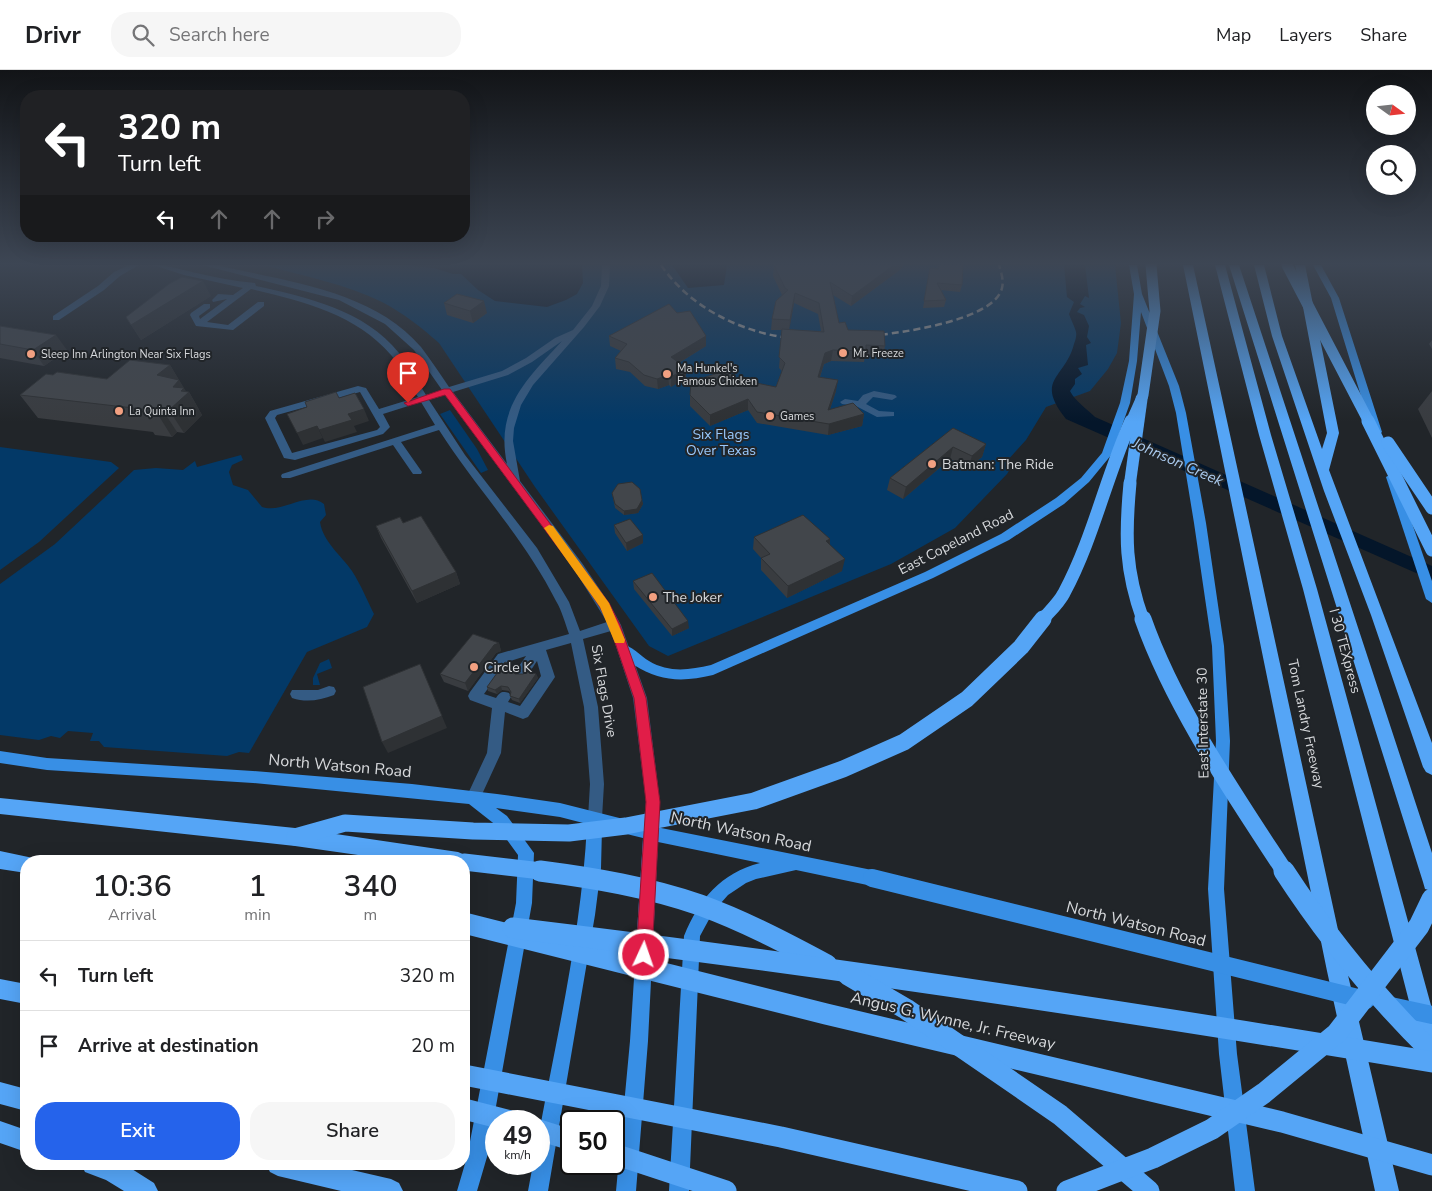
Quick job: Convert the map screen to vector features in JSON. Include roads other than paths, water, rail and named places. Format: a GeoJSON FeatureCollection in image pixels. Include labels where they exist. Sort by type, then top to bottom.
{"type":"FeatureCollection","features":[{"type":"Feature","properties":{"kind":"highway"},"geometry":{"type":"LineString","coordinates":[[1154,317],[1126,527],[1129,576],[1146,630],[1177,699],[1275,858],[1323,928],[1378,994],[1432,1052]]}},
{"type":"Feature","properties":{"kind":"highway","name":"Tom Landry Freeway"},"geometry":{"type":"LineString","coordinates":[[1200,317],[1251,556],[1336,971],[1387,1191]]}},
{"type":"Feature","properties":{"kind":"highway","name":"I 30 TEXpress"},"geometry":{"type":"LineString","coordinates":[[1234,317],[1265,435],[1310,589],[1432,1048]]}},
{"type":"Feature","properties":{"kind":"highway","name":"I 30 TEXpress"},"geometry":{"type":"LineString","coordinates":[[1250,317],[1432,882]]}},
{"type":"Feature","properties":{"kind":"highway"},"geometry":{"type":"LineString","coordinates":[[1272,317],[1330,491],[1378,615],[1432,767]]}},
{"type":"Feature","properties":{"kind":"highway"},"geometry":{"type":"LineString","coordinates":[[1310,317],[1333,432],[1323,470]]}},
{"type":"Feature","properties":{"kind":"highway"},"geometry":{"type":"LineString","coordinates":[[1315,317],[1355,394],[1432,550]]}},
{"type":"Feature","properties":{"kind":"highway"},"geometry":{"type":"LineString","coordinates":[[1355,394],[1432,508]]}},
{"type":"Feature","properties":{"kind":"highway"},"geometry":{"type":"LineString","coordinates":[[295,837],[344,823],[473,831],[569,833],[626,826],[754,801],[843,769],[904,742],[967,699],[1021,647],[1063,595],[1080,558],[1121,443],[1143,395]]}},
{"type":"Feature","properties":{"kind":"highway"},"geometry":{"type":"LineString","coordinates":[[0,806],[295,837],[417,855]]}},
{"type":"Feature","properties":{"kind":"highway"},"geometry":{"type":"LineString","coordinates":[[0,860],[20,863]]}},
{"type":"Feature","properties":{"kind":"highway"},"geometry":{"type":"LineString","coordinates":[[470,863],[555,872],[626,885],[699,905],[775,938],[864,984],[914,1015],[1060,1115],[1149,1191]]}},
{"type":"Feature","properties":{"kind":"highway"},"geometry":{"type":"LineString","coordinates":[[1067,1191],[1162,1154],[1212,1129],[1264,1093],[1337,1033],[1419,926],[1432,898]]}},
{"type":"Feature","properties":{"kind":"highway"},"geometry":{"type":"LineString","coordinates":[[470,924],[923,981],[1432,1062]]}},
{"type":"Feature","properties":{"kind":"highway","name":"Angus G. Wynne, Jr. Freeway"},"geometry":{"type":"LineString","coordinates":[[470,925],[826,1014],[1282,1122],[1432,1165]]}},
{"type":"Feature","properties":{"kind":"highway"},"geometry":{"type":"LineString","coordinates":[[0,989],[20,993]]}},
{"type":"Feature","properties":{"kind":"highway"},"geometry":{"type":"LineString","coordinates":[[470,1077],[782,1137],[1017,1191]]}},
{"type":"Feature","properties":{"kind":"highway"},"geometry":{"type":"LineString","coordinates":[[0,1092],[20,1098]]}},
{"type":"Feature","properties":{"kind":"highway"},"geometry":{"type":"LineString","coordinates":[[470,1111],[485,1114]]}},
{"type":"Feature","properties":{"kind":"highway"},"geometry":{"type":"LineString","coordinates":[[0,1132],[20,1139]]}},
{"type":"Feature","properties":{"kind":"highway"},"geometry":{"type":"LineString","coordinates":[[625,1158],[726,1191]]}},
{"type":"Feature","properties":{"kind":"highway"},"geometry":{"type":"LineString","coordinates":[[108,1170],[146,1191]]}},
{"type":"Feature","properties":{"kind":"highway"},"geometry":{"type":"LineString","coordinates":[[303,1170],[390,1191]]}},
{"type":"Feature","properties":{"kind":"main road","name":"East Copeland Road"},"geometry":{"type":"LineString","coordinates":[[622,649],[641,664],[660,674],[690,676],[713,670],[929,575],[1005,537],[1072,491],[1085,480],[1107,454],[1125,403],[1133,361],[1136,317]]}},
{"type":"Feature","properties":{"kind":"main road","name":"East Interstate 30"},"geometry":{"type":"LineString","coordinates":[[1147,317],[1174,386],[1181,413],[1200,523],[1218,646],[1223,741],[1216,889],[1228,1054],[1245,1191]]}},
{"type":"Feature","properties":{"kind":"main road"},"geometry":{"type":"LineString","coordinates":[[1341,317],[1402,512],[1432,599]]}},
{"type":"Feature","properties":{"kind":"main road","name":"North Watson Road"},"geometry":{"type":"LineString","coordinates":[[0,757],[48,764],[253,777],[473,798],[560,810],[651,833],[872,878],[1432,1015]]}},
{"type":"Feature","properties":{"kind":"main road"},"geometry":{"type":"LineString","coordinates":[[467,1191],[477,1157],[524,903],[526,853],[502,821],[473,798]]}},
{"type":"Feature","properties":{"kind":"main road","name":"Six Flags Drive"},"geometry":{"type":"LineString","coordinates":[[538,1191],[587,915],[593,868],[595,818]]}},
{"type":"Feature","properties":{"kind":"main road","name":"Six Flags Drive"},"geometry":{"type":"LineString","coordinates":[[626,1191],[639,1041],[651,833]]}},
{"type":"Feature","properties":{"kind":"main road"},"geometry":{"type":"LineString","coordinates":[[679,1191],[692,936],[698,920],[711,899],[726,886],[750,873],[797,863]]}},
{"type":"Feature","properties":{"kind":"street"},"geometry":{"type":"LineString","coordinates":[[195,317],[199,324]]}},
{"type":"Feature","properties":{"kind":"street"},"geometry":{"type":"LineString","coordinates":[[199,324],[208,317]]}},
{"type":"Feature","properties":{"kind":"street"},"geometry":{"type":"LineString","coordinates":[[199,324],[230,328],[244,317]]}},
{"type":"Feature","properties":{"kind":"street","name":"Six Flags Drive"},"geometry":{"type":"LineString","coordinates":[[346,317],[361,325],[387,345],[461,457],[533,552],[563,602],[576,637],[586,681],[595,745],[597,784],[595,818]]}},
{"type":"Feature","properties":{"kind":"street","name":"Six Flags Drive"},"geometry":{"type":"LineString","coordinates":[[380,317],[412,342],[583,574],[605,606],[615,625],[640,698],[653,802],[651,833]]}},
{"type":"Feature","properties":{"kind":"street"},"geometry":{"type":"LineString","coordinates":[[517,485],[508,437],[514,410],[521,395],[534,376],[589,317]]}},
{"type":"Feature","properties":{"kind":"street"},"geometry":{"type":"LineString","coordinates":[[378,413],[513,369],[530,360],[558,340],[575,332]]}},
{"type":"Feature","properties":{"kind":"street"},"geometry":{"type":"LineString","coordinates":[[358,389],[363,390],[378,413],[384,427],[380,432],[295,457],[288,456],[270,418],[274,413],[358,389]]}},
{"type":"Feature","properties":{"kind":"street"},"geometry":{"type":"LineString","coordinates":[[861,405],[862,399],[870,394],[885,394],[892,397]]}},
{"type":"Feature","properties":{"kind":"street"},"geometry":{"type":"LineString","coordinates":[[845,402],[861,405],[873,413],[881,415],[891,414]]}},
{"type":"Feature","properties":{"kind":"street"},"geometry":{"type":"LineString","coordinates":[[286,476],[441,426]]}},
{"type":"Feature","properties":{"kind":"street"},"geometry":{"type":"LineString","coordinates":[[395,441],[417,472]]}},
{"type":"Feature","properties":{"kind":"street"},"geometry":{"type":"LineString","coordinates":[[539,648],[548,677],[523,713],[501,700],[475,696],[503,658],[615,625]]}},
{"type":"Feature","properties":{"kind":"street"},"geometry":{"type":"LineString","coordinates":[[522,672],[539,648]]}},
{"type":"Feature","properties":{"kind":"street"},"geometry":{"type":"LineString","coordinates":[[296,694],[318,695],[328,691]]}},
{"type":"Feature","properties":{"kind":"street"},"geometry":{"type":"LineString","coordinates":[[473,798],[494,753],[501,700]]}},
{"type":"Feature","properties":{"kind":"water","name":"Johnson Creek"},"geometry":{"type":"Polygon","coordinates":[[[1070,317],[1085,317],[1089,326],[1087,337],[1091,343],[1086,345],[1088,365],[1078,368],[1082,374],[1075,379],[1075,384],[1070,391],[1078,402],[1095,417],[1432,566],[1432,580],[1066,419],[1052,395],[1052,387],[1070,356],[1075,341],[1075,330],[1070,317]]]}},
{"type":"Feature","properties":{"kind":"railway"},"geometry":{"type":"LineString","coordinates":[[723,317],[756,331],[795,339]]}},
{"type":"Feature","properties":{"kind":"railway"},"geometry":{"type":"LineString","coordinates":[[870,336],[922,328],[963,317]]}},
{"type":"Feature","properties":{"kind":"place","name":"Mr. Freeze"},"geometry":{"type":"Point","coordinates":[843,353]}},
{"type":"Feature","properties":{"kind":"place","name":"Sleep Inn Arlington Near Six Flags"},"geometry":{"type":"Point","coordinates":[31,354]}},
{"type":"Feature","properties":{"kind":"place","name":"Ma Hunkel's Famous Chicken"},"geometry":{"type":"Point","coordinates":[667,374]}},
{"type":"Feature","properties":{"kind":"place","name":"La Quinta Inn"},"geometry":{"type":"Point","coordinates":[119,411]}},
{"type":"Feature","properties":{"kind":"place","name":"Games"},"geometry":{"type":"Point","coordinates":[770,416]}},
{"type":"Feature","properties":{"kind":"place","name":"Batman: The Ride"},"geometry":{"type":"Point","coordinates":[932,464]}},
{"type":"Feature","properties":{"kind":"place","name":"The Joker"},"geometry":{"type":"Point","coordinates":[653,597]}},
{"type":"Feature","properties":{"kind":"place","name":"Circle K"},"geometry":{"type":"Point","coordinates":[474,667]}},
{"type":"Feature","properties":{"kind":"park label","name":"Six Flags Over Texas"},"geometry":{"type":"Point","coordinates":[721,442]}}]}
